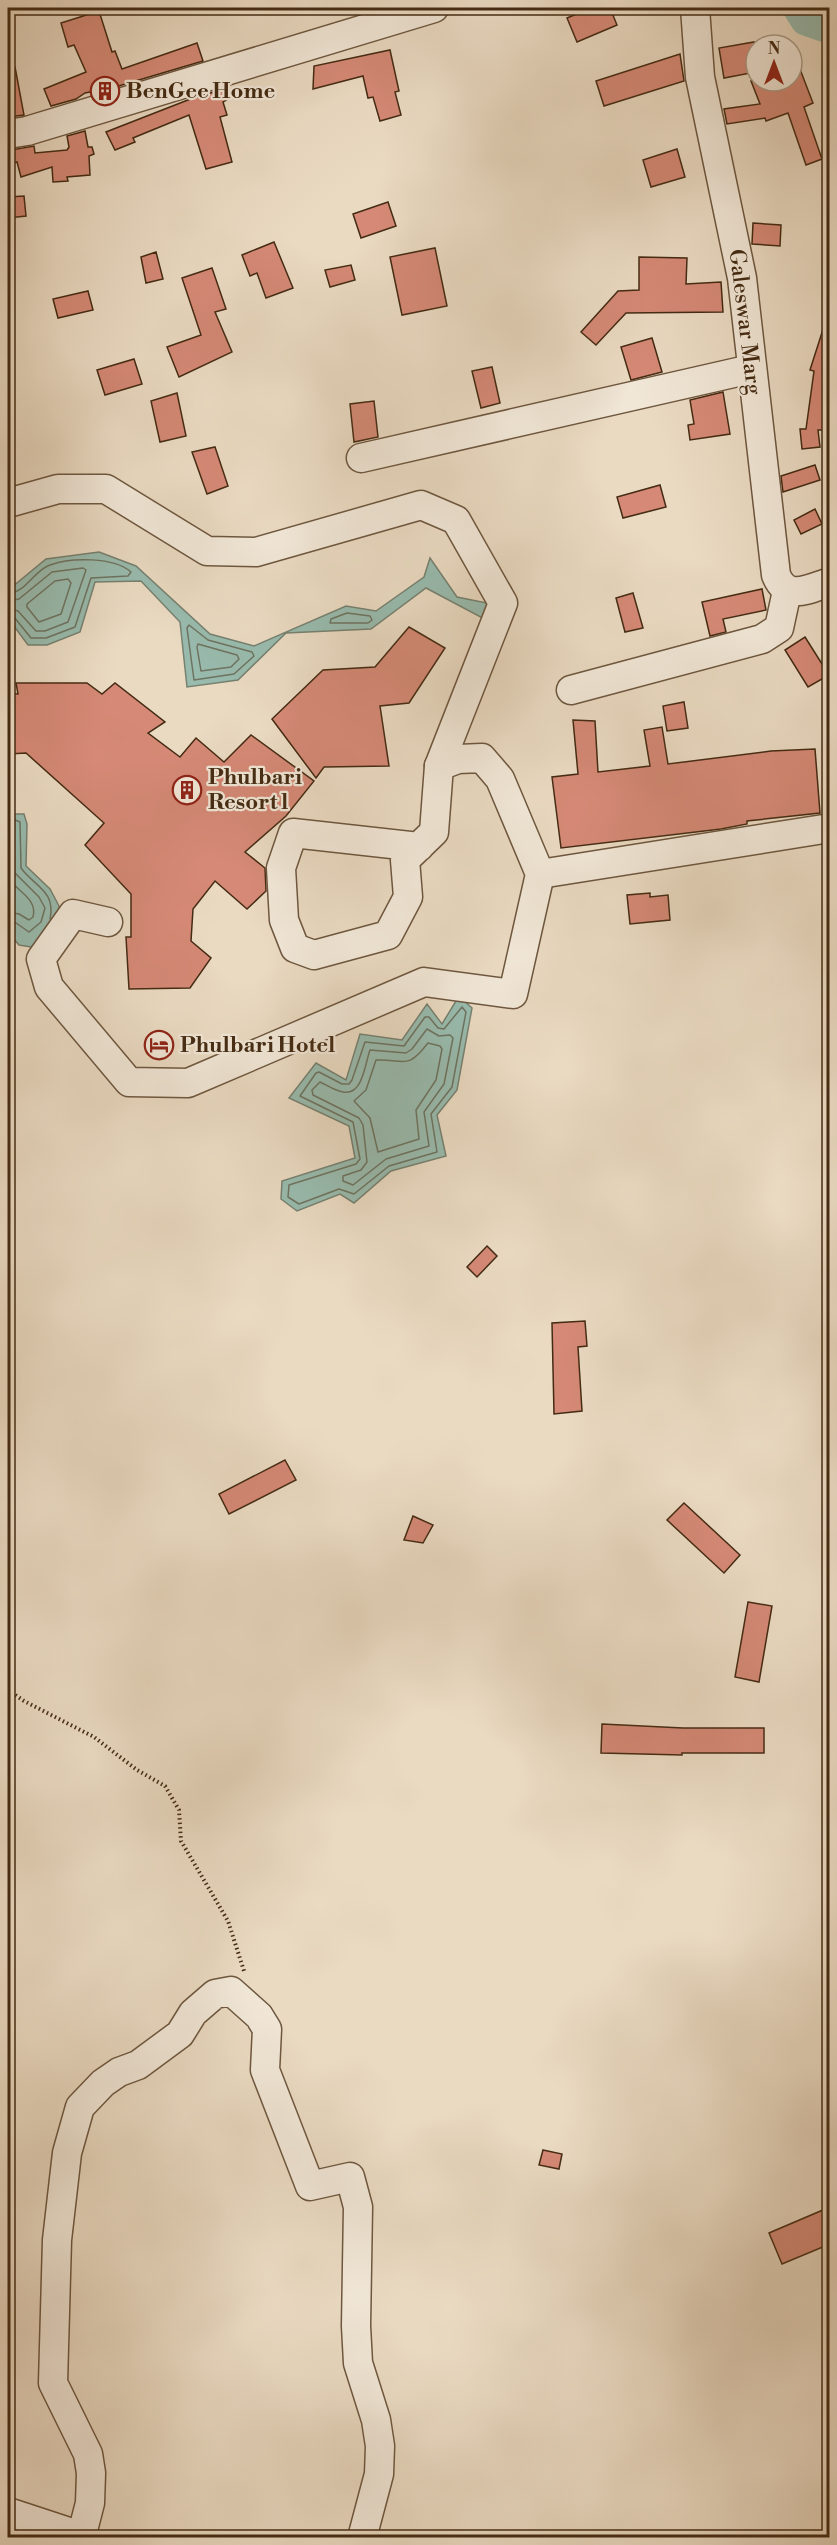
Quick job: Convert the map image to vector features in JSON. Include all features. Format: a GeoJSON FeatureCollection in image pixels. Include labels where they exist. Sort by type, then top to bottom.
{"type":"FeatureCollection","features":[{"type":"Feature","properties":{"kind":"street"},"geometry":{"type":"LineString","coordinates":[[8,134],[27,131],[434,8]]}},
{"type":"Feature","properties":{"kind":"street","name":"Galeswar Marg"},"geometry":{"type":"LineString","coordinates":[[694,8],[700,77],[742,278],[776,575],[780,585],[788,591]]}},
{"type":"Feature","properties":{"kind":"street"},"geometry":{"type":"LineString","coordinates":[[361,459],[751,369]]}},
{"type":"Feature","properties":{"kind":"street"},"geometry":{"type":"LineString","coordinates":[[8,503],[58,489],[106,489],[207,551],[256,552],[421,505],[456,520],[502,603],[439,766],[434,832],[405,860],[408,897],[388,935],[314,955],[295,948],[284,920],[281,868],[293,833],[418,847]]}},
{"type":"Feature","properties":{"kind":"street"},"geometry":{"type":"LineString","coordinates":[[571,690],[762,639],[779,628],[788,591],[801,591],[830,582]]}},
{"type":"Feature","properties":{"kind":"street"},"geometry":{"type":"LineString","coordinates":[[108,922],[73,914],[41,959],[49,987],[129,1082],[188,1083],[424,982],[513,994],[540,873],[500,779],[482,758],[458,759],[439,766]]}},
{"type":"Feature","properties":{"kind":"street"},"geometry":{"type":"LineString","coordinates":[[540,873],[830,828]]}},
{"type":"Feature","properties":{"kind":"street"},"geometry":{"type":"LineString","coordinates":[[8,2512],[81,2537],[90,2503],[91,2473],[88,2454],[53,2383],[57,2240],[67,2153],[80,2107],[103,2083],[119,2072],[138,2065],[156,2049],[180,2034],[193,2013],[215,1994],[231,1991],[259,2016],[267,2029],[265,2070],[310,2186],[350,2177],[358,2207],[356,2326],[358,2362],[376,2420],[380,2446],[379,2474],[362,2538]]}},
{"type":"Feature","properties":{"kind":"path"},"geometry":{"type":"LineString","coordinates":[[8,1690],[24,1701],[94,1737],[136,1770],[165,1786],[179,1810],[181,1841],[228,1921],[245,1974]]}},
{"type":"Feature","properties":{"kind":"water"},"geometry":{"type":"Polygon","coordinates":[[[99,552],[136,566],[210,634],[254,646],[346,606],[376,611],[424,577],[430,558],[457,597],[492,604],[488,621],[426,588],[371,629],[286,633],[238,680],[187,687],[180,622],[141,581],[95,582],[80,632],[47,645],[28,645],[8,618],[8,587],[12,587],[46,559],[99,552]]]}},
{"type":"Feature","properties":{"kind":"water"},"geometry":{"type":"Polygon","coordinates":[[[8,799],[13,814],[24,814],[27,824],[26,866],[50,889],[59,906],[54,930],[31,947],[19,945],[8,932],[8,799]]]}},
{"type":"Feature","properties":{"kind":"water"},"geometry":{"type":"Polygon","coordinates":[[[459,996],[472,1008],[457,1090],[437,1115],[446,1156],[391,1171],[354,1203],[340,1194],[297,1211],[281,1199],[282,1181],[355,1158],[349,1126],[289,1098],[316,1063],[346,1080],[360,1034],[402,1040],[427,1004],[442,1024],[459,996]]]}},
{"type":"Feature","properties":{"kind":"building"},"geometry":{"type":"Polygon","coordinates":[[[591,8],[610,8],[617,25],[577,42],[567,18],[591,8]]]}},
{"type":"Feature","properties":{"kind":"building"},"geometry":{"type":"Polygon","coordinates":[[[99,11],[112,52],[115,51],[122,69],[197,43],[203,61],[95,93],[95,91],[85,93],[76,99],[51,106],[44,89],[86,72],[74,45],[68,47],[61,23],[99,11]]]}},
{"type":"Feature","properties":{"kind":"building"},"geometry":{"type":"Polygon","coordinates":[[[744,44],[744,74],[724,78],[719,48],[744,44]]]}},
{"type":"Feature","properties":{"kind":"building"},"geometry":{"type":"Polygon","coordinates":[[[390,50],[399,91],[395,92],[401,115],[380,121],[373,97],[368,98],[363,76],[313,89],[314,66],[390,50]]]}},
{"type":"Feature","properties":{"kind":"building"},"geometry":{"type":"Polygon","coordinates":[[[680,54],[684,81],[604,106],[596,81],[680,54]]]}},
{"type":"Feature","properties":{"kind":"building"},"geometry":{"type":"Polygon","coordinates":[[[15,67],[24,115],[8,117],[8,68],[15,67]]]}},
{"type":"Feature","properties":{"kind":"building"},"geometry":{"type":"Polygon","coordinates":[[[804,80],[813,103],[804,107],[822,159],[806,165],[788,113],[766,121],[765,118],[727,124],[724,109],[760,104],[756,93],[804,93],[804,80]]]}},
{"type":"Feature","properties":{"kind":"building"},"geometry":{"type":"Polygon","coordinates":[[[224,89],[228,99],[223,102],[227,115],[220,117],[232,162],[206,169],[189,115],[133,138],[135,142],[115,150],[106,132],[193,98],[224,89]]]}},
{"type":"Feature","properties":{"kind":"building"},"geometry":{"type":"Polygon","coordinates":[[[85,131],[88,147],[92,147],[94,154],[89,156],[90,175],[67,177],[68,181],[53,182],[52,167],[21,177],[17,162],[13,163],[11,150],[34,146],[35,153],[67,150],[69,147],[67,136],[85,131]]]}},
{"type":"Feature","properties":{"kind":"building"},"geometry":{"type":"Polygon","coordinates":[[[677,149],[685,177],[651,187],[643,160],[677,149]]]}},
{"type":"Feature","properties":{"kind":"building"},"geometry":{"type":"Polygon","coordinates":[[[24,196],[26,216],[8,218],[8,197],[24,196]]]}},
{"type":"Feature","properties":{"kind":"building"},"geometry":{"type":"Polygon","coordinates":[[[388,202],[396,226],[361,238],[353,214],[388,202]]]}},
{"type":"Feature","properties":{"kind":"building"},"geometry":{"type":"Polygon","coordinates":[[[753,223],[781,225],[780,246],[752,244],[753,223]]]}},
{"type":"Feature","properties":{"kind":"building"},"geometry":{"type":"Polygon","coordinates":[[[274,242],[293,288],[266,298],[257,273],[250,276],[242,255],[274,242]]]}},
{"type":"Feature","properties":{"kind":"building"},"geometry":{"type":"Polygon","coordinates":[[[435,248],[447,306],[402,315],[390,257],[435,248]]]}},
{"type":"Feature","properties":{"kind":"building"},"geometry":{"type":"Polygon","coordinates":[[[156,252],[163,279],[146,283],[141,257],[156,252]]]}},
{"type":"Feature","properties":{"kind":"building"},"geometry":{"type":"Polygon","coordinates":[[[639,257],[687,258],[686,284],[721,282],[723,312],[626,313],[596,345],[581,332],[618,291],[639,290],[639,257]]]}},
{"type":"Feature","properties":{"kind":"building"},"geometry":{"type":"Polygon","coordinates":[[[351,265],[355,280],[330,287],[325,270],[351,265]]]}},
{"type":"Feature","properties":{"kind":"building"},"geometry":{"type":"Polygon","coordinates":[[[212,268],[226,309],[215,312],[232,352],[179,377],[167,347],[201,335],[182,278],[212,268]]]}},
{"type":"Feature","properties":{"kind":"building"},"geometry":{"type":"Polygon","coordinates":[[[88,291],[93,310],[58,318],[53,299],[88,291]]]}},
{"type":"Feature","properties":{"kind":"building"},"geometry":{"type":"Polygon","coordinates":[[[826,320],[830,320],[830,430],[818,430],[820,447],[802,449],[800,429],[806,429],[814,371],[810,370],[826,320]]]}},
{"type":"Feature","properties":{"kind":"building"},"geometry":{"type":"Polygon","coordinates":[[[652,338],[662,372],[631,380],[621,347],[652,338]]]}},
{"type":"Feature","properties":{"kind":"building"},"geometry":{"type":"Polygon","coordinates":[[[134,359],[142,384],[105,395],[97,370],[134,359]]]}},
{"type":"Feature","properties":{"kind":"building"},"geometry":{"type":"Polygon","coordinates":[[[492,367],[500,403],[481,408],[472,371],[492,367]]]}},
{"type":"Feature","properties":{"kind":"building"},"geometry":{"type":"Polygon","coordinates":[[[723,392],[730,434],[690,440],[688,425],[694,424],[690,400],[723,392]]]}},
{"type":"Feature","properties":{"kind":"building"},"geometry":{"type":"Polygon","coordinates":[[[177,393],[186,436],[160,442],[151,401],[177,393]]]}},
{"type":"Feature","properties":{"kind":"building"},"geometry":{"type":"Polygon","coordinates":[[[374,401],[378,437],[354,442],[350,404],[374,401]]]}},
{"type":"Feature","properties":{"kind":"building"},"geometry":{"type":"Polygon","coordinates":[[[215,447],[228,486],[207,494],[192,452],[215,447]]]}},
{"type":"Feature","properties":{"kind":"building"},"geometry":{"type":"Polygon","coordinates":[[[815,465],[820,480],[783,492],[781,476],[815,465]]]}},
{"type":"Feature","properties":{"kind":"building"},"geometry":{"type":"Polygon","coordinates":[[[660,485],[666,507],[623,518],[617,497],[660,485]]]}},
{"type":"Feature","properties":{"kind":"building"},"geometry":{"type":"Polygon","coordinates":[[[815,509],[822,524],[801,534],[794,520],[815,509]]]}},
{"type":"Feature","properties":{"kind":"building"},"geometry":{"type":"Polygon","coordinates":[[[762,589],[766,610],[723,619],[726,632],[710,636],[702,602],[762,589]]]}},
{"type":"Feature","properties":{"kind":"building"},"geometry":{"type":"Polygon","coordinates":[[[633,593],[643,628],[625,632],[616,598],[633,593]]]}},
{"type":"Feature","properties":{"kind":"building"},"geometry":{"type":"Polygon","coordinates":[[[409,627],[445,648],[409,703],[380,706],[389,766],[324,767],[316,778],[272,719],[323,670],[375,667],[409,627]]]}},
{"type":"Feature","properties":{"kind":"building"},"geometry":{"type":"Polygon","coordinates":[[[805,637],[829,675],[808,687],[785,650],[805,637]]]}},
{"type":"Feature","properties":{"kind":"building","name":"Phulbari Resort l"},"geometry":{"type":"Polygon","coordinates":[[[16,683],[87,683],[102,694],[115,683],[165,722],[148,733],[180,757],[196,738],[224,762],[251,735],[314,781],[286,816],[245,852],[265,868],[266,891],[247,909],[215,881],[193,909],[191,941],[211,958],[190,988],[129,989],[126,937],[131,937],[131,894],[85,845],[104,823],[26,753],[8,754],[8,693],[18,694],[16,683]]]}},
{"type":"Feature","properties":{"kind":"building"},"geometry":{"type":"Polygon","coordinates":[[[684,702],[688,728],[667,731],[663,706],[684,702]]]}},
{"type":"Feature","properties":{"kind":"building"},"geometry":{"type":"Polygon","coordinates":[[[573,720],[595,721],[598,772],[650,766],[644,730],[662,727],[668,764],[771,751],[815,749],[820,813],[747,821],[747,824],[721,829],[561,848],[552,777],[578,774],[573,720]]]}},
{"type":"Feature","properties":{"kind":"building"},"geometry":{"type":"Polygon","coordinates":[[[650,893],[650,897],[668,895],[670,920],[630,924],[627,895],[650,893]]]}},
{"type":"Feature","properties":{"kind":"building"},"geometry":{"type":"Polygon","coordinates":[[[487,1246],[497,1256],[477,1277],[467,1267],[487,1246]]]}},
{"type":"Feature","properties":{"kind":"building"},"geometry":{"type":"Polygon","coordinates":[[[585,1321],[587,1346],[578,1347],[582,1411],[554,1414],[552,1323],[585,1321]]]}},
{"type":"Feature","properties":{"kind":"building"},"geometry":{"type":"Polygon","coordinates":[[[285,1460],[296,1480],[229,1514],[219,1494],[285,1460]]]}},
{"type":"Feature","properties":{"kind":"building"},"geometry":{"type":"Polygon","coordinates":[[[684,1503],[740,1555],[724,1573],[667,1520],[684,1503]]]}},
{"type":"Feature","properties":{"kind":"building"},"geometry":{"type":"Polygon","coordinates":[[[413,1516],[433,1525],[423,1543],[404,1540],[413,1516]]]}},
{"type":"Feature","properties":{"kind":"building"},"geometry":{"type":"Polygon","coordinates":[[[748,1602],[772,1606],[759,1682],[735,1677],[748,1602]]]}},
{"type":"Feature","properties":{"kind":"building"},"geometry":{"type":"Polygon","coordinates":[[[602,1724],[683,1728],[764,1728],[764,1753],[682,1753],[682,1755],[601,1753],[602,1724]]]}},
{"type":"Feature","properties":{"kind":"building"},"geometry":{"type":"Polygon","coordinates":[[[543,2150],[562,2154],[559,2169],[539,2165],[543,2150]]]}},
{"type":"Feature","properties":{"kind":"building"},"geometry":{"type":"Polygon","coordinates":[[[830,2207],[830,2244],[782,2264],[769,2233],[830,2207]]]}},
{"type":"Feature","properties":{"kind":"waterway"},"geometry":{"type":"LineString","coordinates":[[800,8],[807,19],[830,27]]}},
{"type":"Feature","properties":{"kind":"place","name":"BenGee Home"},"geometry":{"type":"Point","coordinates":[105,91]}},
{"type":"Feature","properties":{"kind":"place","name":"Phulbari Resort l"},"geometry":{"type":"Point","coordinates":[187,790]}},
{"type":"Feature","properties":{"kind":"place","name":"Phulbari Hotel"},"geometry":{"type":"Point","coordinates":[159,1045]}}]}
